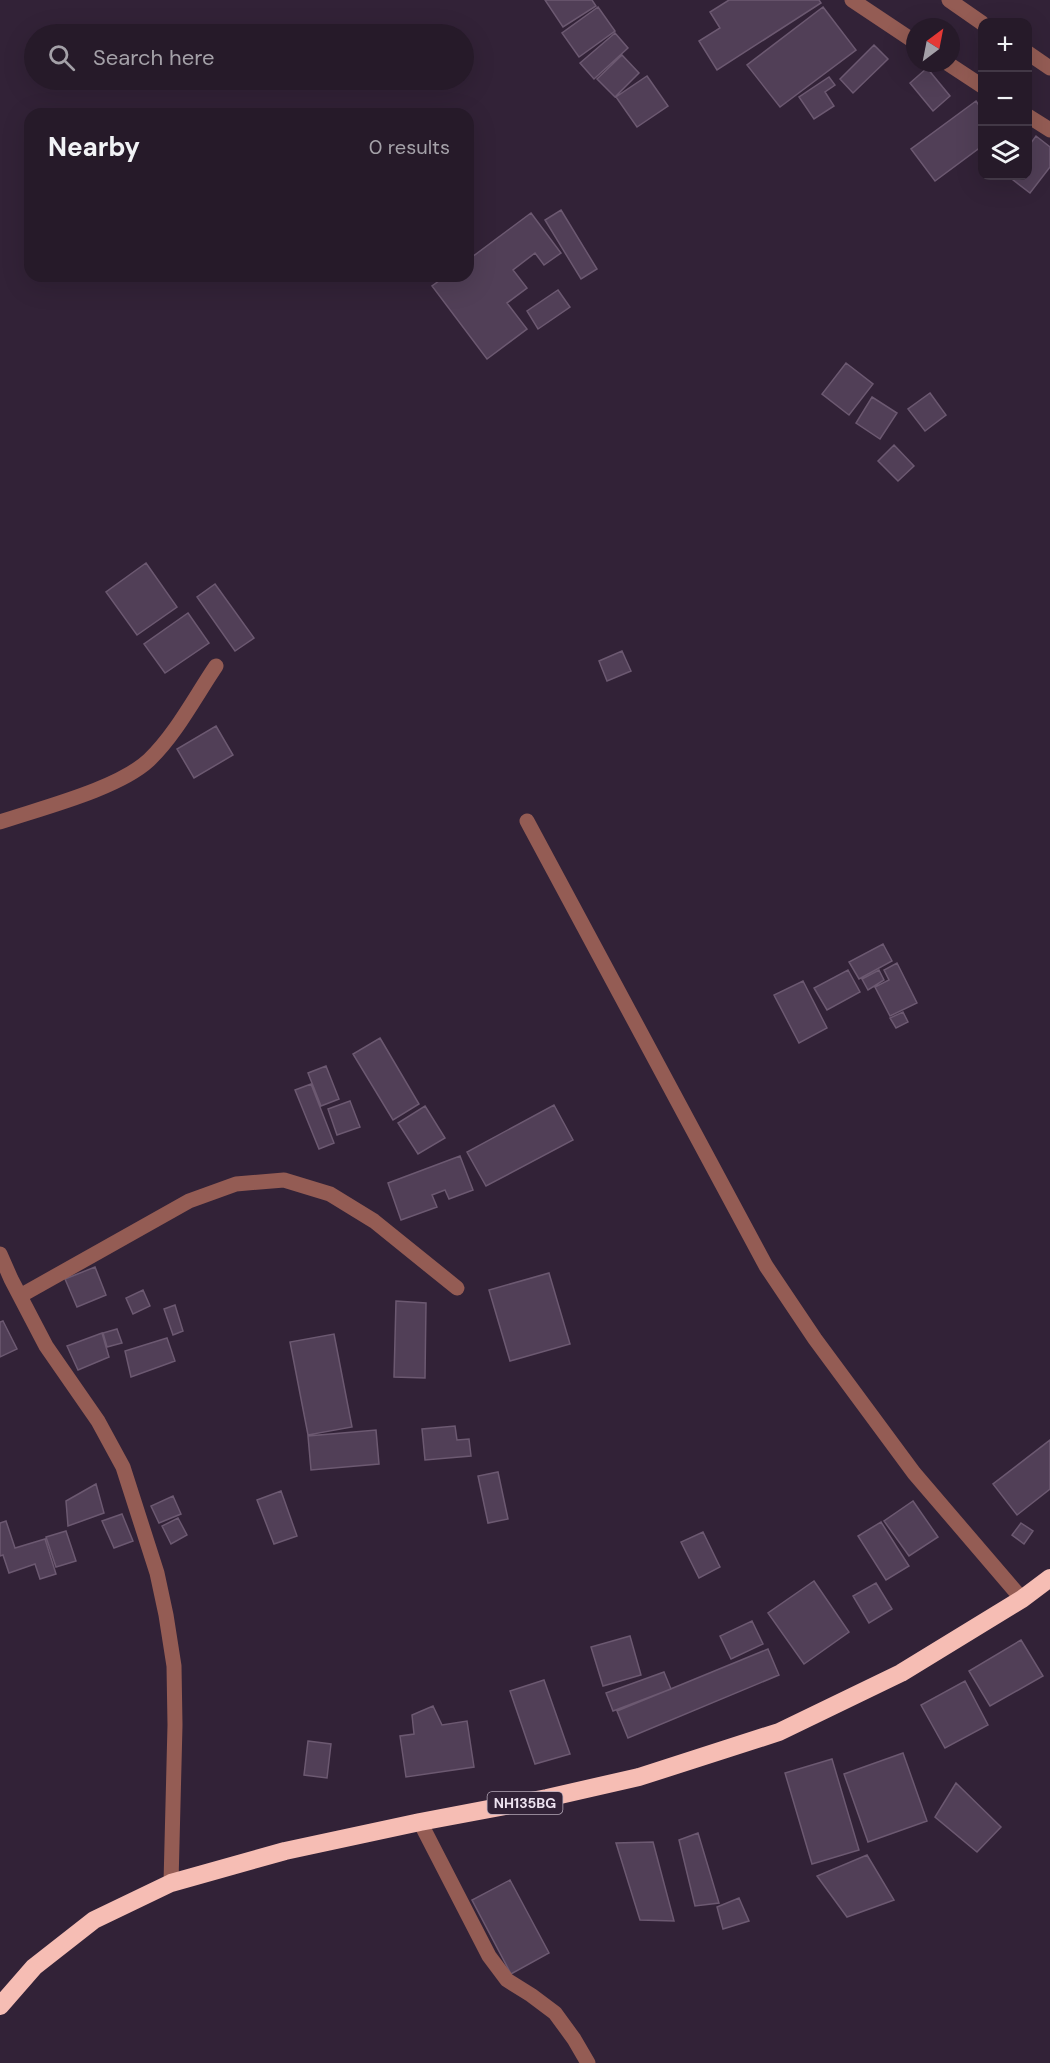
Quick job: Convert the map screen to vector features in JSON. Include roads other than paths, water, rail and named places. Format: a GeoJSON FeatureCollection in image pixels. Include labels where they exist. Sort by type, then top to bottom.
{"type":"FeatureCollection","features":[{"type":"Feature","properties":{"kind":"highway","name":"NH135BG"},"geometry":{"type":"LineString","coordinates":[[0,2006],[34,1966],[94,1920],[171,1883],[285,1851],[639,1777],[779,1732],[901,1673],[1022,1599],[1050,1578]]}},
{"type":"Feature","properties":{"kind":"street"},"geometry":{"type":"LineString","coordinates":[[852,0],[906,36]]}},
{"type":"Feature","properties":{"kind":"street"},"geometry":{"type":"LineString","coordinates":[[949,0],[978,20]]}},
{"type":"Feature","properties":{"kind":"street"},"geometry":{"type":"LineString","coordinates":[[1032,56],[1050,68]]}},
{"type":"Feature","properties":{"kind":"street"},"geometry":{"type":"LineString","coordinates":[[960,72],[978,83]]}},
{"type":"Feature","properties":{"kind":"street"},"geometry":{"type":"LineString","coordinates":[[1032,119],[1050,130]]}},
{"type":"Feature","properties":{"kind":"street"},"geometry":{"type":"LineString","coordinates":[[0,822],[90,792],[121,779],[148,761],[169,736],[216,666]]}},
{"type":"Feature","properties":{"kind":"street"},"geometry":{"type":"LineString","coordinates":[[527,821],[766,1266],[836,1368],[914,1473],[1022,1599]]}},
{"type":"Feature","properties":{"kind":"street"},"geometry":{"type":"LineString","coordinates":[[20,1296],[189,1202],[236,1184],[284,1180],[330,1194],[365,1215],[457,1288]]}},
{"type":"Feature","properties":{"kind":"street"},"geometry":{"type":"LineString","coordinates":[[0,1254],[46,1346],[98,1421],[123,1467],[157,1573],[174,1666],[175,1725],[171,1883]]}},
{"type":"Feature","properties":{"kind":"street"},"geometry":{"type":"LineString","coordinates":[[420,1822],[489,1956],[507,1980],[555,2013],[588,2063]]}}]}
